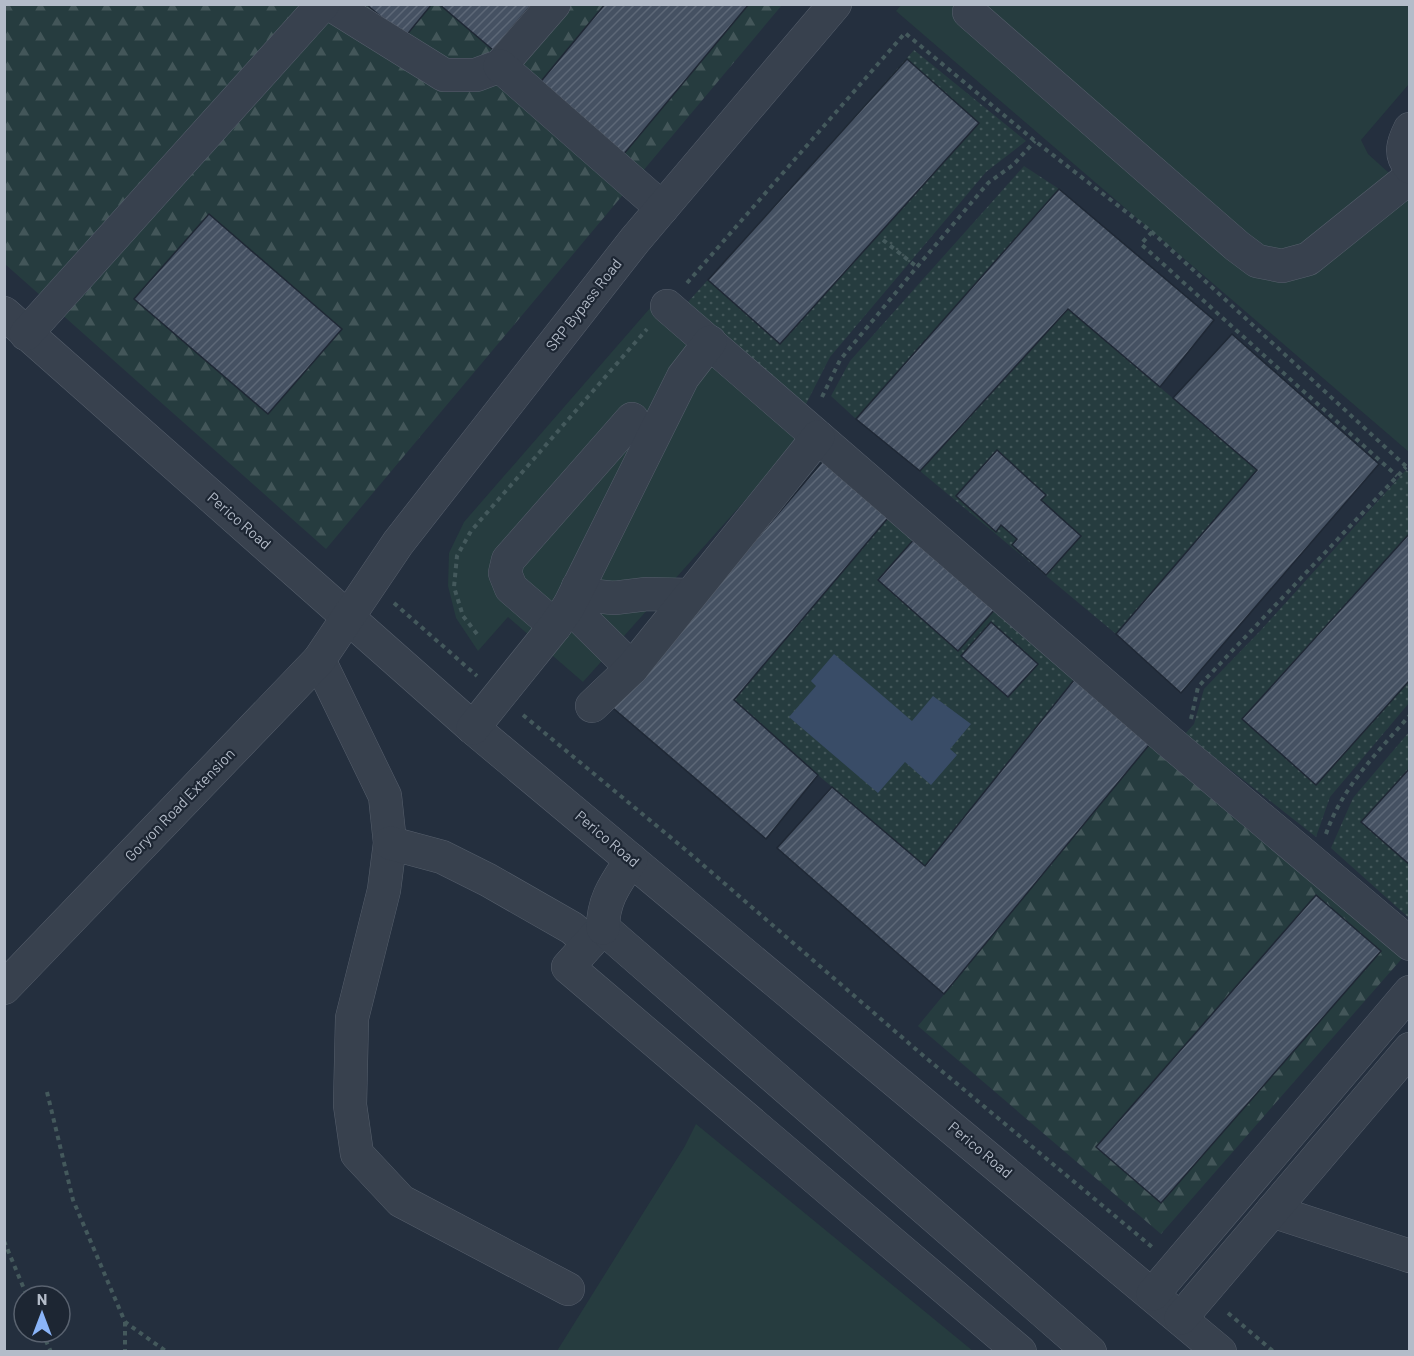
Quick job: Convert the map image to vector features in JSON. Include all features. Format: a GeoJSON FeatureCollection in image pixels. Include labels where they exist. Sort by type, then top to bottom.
{"type":"FeatureCollection","features":[{"type":"Feature","properties":{"kind":"street"},"geometry":{"type":"LineString","coordinates":[[16,323],[323,4]]}},
{"type":"Feature","properties":{"kind":"street"},"geometry":{"type":"LineString","coordinates":[[330,4],[444,75],[476,75],[500,66],[554,4]]}},
{"type":"Feature","properties":{"kind":"street","name":"SRP Bypass Road"},"geometry":{"type":"LineString","coordinates":[[348,616],[398,543],[635,240],[836,4]]}},
{"type":"Feature","properties":{"kind":"street"},"geometry":{"type":"LineString","coordinates":[[969,12],[1257,261],[1282,266],[1308,259],[1410,177]]}},
{"type":"Feature","properties":{"kind":"street"},"geometry":{"type":"LineString","coordinates":[[500,66],[662,208]]}},
{"type":"Feature","properties":{"kind":"street"},"geometry":{"type":"LineString","coordinates":[[1410,129],[1403,144],[1402,153],[1410,167]]}},
{"type":"Feature","properties":{"kind":"street"},"geometry":{"type":"LineString","coordinates":[[667,306],[1170,742],[1410,944]]}},
{"type":"Feature","properties":{"kind":"street","name":"Perico Road"},"geometry":{"type":"LineString","coordinates":[[16,323],[473,728],[1220,1352]]}},
{"type":"Feature","properties":{"kind":"street"},"geometry":{"type":"LineString","coordinates":[[473,728],[500,696],[567,606],[683,377],[710,342]]}},
{"type":"Feature","properties":{"kind":"street"},"geometry":{"type":"LineString","coordinates":[[632,418],[508,560],[505,573],[511,588],[567,606],[632,668]]}},
{"type":"Feature","properties":{"kind":"street"},"geometry":{"type":"LineString","coordinates":[[592,706],[632,668],[813,432]]}},
{"type":"Feature","properties":{"kind":"street"},"geometry":{"type":"LineString","coordinates":[[567,606],[595,596],[614,598],[647,594],[690,595]]}},
{"type":"Feature","properties":{"kind":"street","name":"Goryon Road Extension"},"geometry":{"type":"LineString","coordinates":[[4,988],[319,660],[348,616]]}},
{"type":"Feature","properties":{"kind":"street"},"geometry":{"type":"LineString","coordinates":[[319,660],[385,796],[390,843],[384,890],[352,1018],[350,1105],[357,1154],[401,1201],[568,1289]]}},
{"type":"Feature","properties":{"kind":"street"},"geometry":{"type":"LineString","coordinates":[[390,843],[442,857],[572,928],[596,936],[1090,1352]]}},
{"type":"Feature","properties":{"kind":"street"},"geometry":{"type":"LineString","coordinates":[[631,860],[607,897],[596,936],[568,967],[1020,1352]]}},
{"type":"Feature","properties":{"kind":"street"},"geometry":{"type":"LineString","coordinates":[[1153,1294],[1410,992]]}},
{"type":"Feature","properties":{"kind":"street"},"geometry":{"type":"LineString","coordinates":[[1181,1318],[1410,1048]]}},
{"type":"Feature","properties":{"kind":"street"},"geometry":{"type":"LineString","coordinates":[[1272,1211],[1410,1256]]}},
{"type":"Feature","properties":{"kind":"path"},"geometry":{"type":"LineString","coordinates":[[477,634],[463,616],[454,587],[457,556],[471,531],[905,33],[1035,141],[1152,232],[1408,468],[1396,476],[1198,687],[1192,717],[1170,742]]}},
{"type":"Feature","properties":{"kind":"path"},"geometry":{"type":"LineString","coordinates":[[813,432],[840,360],[988,183],[1013,165],[1035,141]]}},
{"type":"Feature","properties":{"kind":"path"},"geometry":{"type":"LineString","coordinates":[[1152,232],[1142,244],[1396,476]]}},
{"type":"Feature","properties":{"kind":"path"},"geometry":{"type":"LineString","coordinates":[[883,240],[917,267]]}},
{"type":"Feature","properties":{"kind":"path"},"geometry":{"type":"LineString","coordinates":[[371,583],[500,696],[687,851],[919,1052],[1176,1267]]}},
{"type":"Feature","properties":{"kind":"path"},"geometry":{"type":"LineString","coordinates":[[1316,864],[1331,819],[1346,790],[1410,715]]}},
{"type":"Feature","properties":{"kind":"path"},"geometry":{"type":"LineString","coordinates":[[47,1092],[73,1200],[125,1322],[125,1352]]}},
{"type":"Feature","properties":{"kind":"path"},"geometry":{"type":"LineString","coordinates":[[4,1241],[22,1284]]}},
{"type":"Feature","properties":{"kind":"path"},"geometry":{"type":"LineString","coordinates":[[1205,1290],[1274,1352]]}},
{"type":"Feature","properties":{"kind":"path"},"geometry":{"type":"LineString","coordinates":[[125,1322],[167,1352]]}},
{"type":"Feature","properties":{"kind":"green space"},"geometry":{"type":"Polygon","coordinates":[[[902,4],[1409,5],[1409,84],[1361,140],[1368,154],[1409,191],[1409,452],[896,11],[902,4]]]}},
{"type":"Feature","properties":{"kind":"green space"},"geometry":{"type":"Polygon","coordinates":[[[5,5],[782,5],[326,549],[5,264],[5,5]]]}},
{"type":"Feature","properties":{"kind":"green space"},"geometry":{"type":"Polygon","coordinates":[[[914,50],[1026,141],[986,172],[830,357],[804,408],[688,302],[914,50]]]}},
{"type":"Feature","properties":{"kind":"green space"},"geometry":{"type":"Polygon","coordinates":[[[1024,166],[1059,189],[856,419],[831,396],[850,361],[1024,166]]]}},
{"type":"Feature","properties":{"kind":"green space"},"geometry":{"type":"Polygon","coordinates":[[[651,307],[799,440],[583,682],[508,617],[478,651],[456,618],[448,586],[449,553],[464,522],[651,307]]]}},
{"type":"Feature","properties":{"kind":"green space"},"geometry":{"type":"Polygon","coordinates":[[[1068,309],[1257,470],[1116,634],[920,471],[1068,309]]]}},
{"type":"Feature","properties":{"kind":"green space"},"geometry":{"type":"Polygon","coordinates":[[[1406,470],[1410,473],[1409,703],[1330,797],[1316,837],[1185,734],[1194,724],[1204,689],[1261,630],[1406,470]]]}},
{"type":"Feature","properties":{"kind":"green space"},"geometry":{"type":"Polygon","coordinates":[[[893,512],[1078,675],[925,866],[734,700],[893,512]]]}},
{"type":"Feature","properties":{"kind":"green space"},"geometry":{"type":"Polygon","coordinates":[[[1409,732],[1409,918],[1331,848],[1353,798],[1409,732]]]}},
{"type":"Feature","properties":{"kind":"green space"},"geometry":{"type":"Polygon","coordinates":[[[1154,739],[1405,955],[1161,1234],[918,1026],[1154,739]]]}},
{"type":"Feature","properties":{"kind":"green space"},"geometry":{"type":"Polygon","coordinates":[[[696,1124],[973,1351],[557,1351],[685,1146],[696,1124]]]}},
{"type":"Feature","properties":{"kind":"water"},"geometry":{"type":"Polygon","coordinates":[[[834,654],[912,721],[933,696],[971,724],[950,749],[957,755],[931,785],[905,762],[878,793],[789,717],[816,686],[811,681],[834,654]]]}},
{"type":"Feature","properties":{"kind":"building"},"geometry":{"type":"Polygon","coordinates":[[[366,4],[432,4],[405,37],[366,4]]]}},
{"type":"Feature","properties":{"kind":"building"},"geometry":{"type":"Polygon","coordinates":[[[439,4],[532,4],[493,50],[439,4]]]}},
{"type":"Feature","properties":{"kind":"building"},"geometry":{"type":"Polygon","coordinates":[[[605,4],[749,4],[623,155],[538,85],[605,4]]]}},
{"type":"Feature","properties":{"kind":"building"},"geometry":{"type":"Polygon","coordinates":[[[907,59],[979,123],[780,344],[708,280],[907,59]]]}},
{"type":"Feature","properties":{"kind":"building"},"geometry":{"type":"Polygon","coordinates":[[[1059,189],[1214,320],[1160,387],[1068,309],[920,471],[856,419],[1059,189]]]}},
{"type":"Feature","properties":{"kind":"building"},"geometry":{"type":"Polygon","coordinates":[[[209,214],[342,329],[268,414],[134,299],[209,214]]]}},
{"type":"Feature","properties":{"kind":"building"},"geometry":{"type":"Polygon","coordinates":[[[1232,334],[1379,464],[1181,693],[1116,634],[1257,470],[1173,398],[1232,334]]]}},
{"type":"Feature","properties":{"kind":"building"},"geometry":{"type":"Polygon","coordinates":[[[997,450],[1046,495],[1041,500],[1081,536],[1046,575],[1012,545],[1017,539],[1001,525],[996,532],[956,496],[997,450]]]}},
{"type":"Feature","properties":{"kind":"building"},"geometry":{"type":"Polygon","coordinates":[[[828,455],[893,512],[734,700],[818,775],[766,839],[613,708],[828,455]]]}},
{"type":"Feature","properties":{"kind":"building"},"geometry":{"type":"Polygon","coordinates":[[[1410,533],[1410,680],[1316,785],[1242,719],[1410,533]]]}},
{"type":"Feature","properties":{"kind":"building"},"geometry":{"type":"Polygon","coordinates":[[[916,537],[996,608],[958,651],[878,580],[916,537]]]}},
{"type":"Feature","properties":{"kind":"building"},"geometry":{"type":"Polygon","coordinates":[[[991,622],[1038,664],[1008,697],[961,656],[991,622]]]}},
{"type":"Feature","properties":{"kind":"building"},"geometry":{"type":"Polygon","coordinates":[[[1078,675],[1154,739],[944,994],[777,848],[832,787],[925,866],[1078,675]]]}},
{"type":"Feature","properties":{"kind":"building"},"geometry":{"type":"Polygon","coordinates":[[[1410,768],[1410,865],[1361,822],[1410,768]]]}},
{"type":"Feature","properties":{"kind":"building"},"geometry":{"type":"Polygon","coordinates":[[[1316,895],[1381,951],[1161,1203],[1096,1147],[1316,895]]]}}]}
